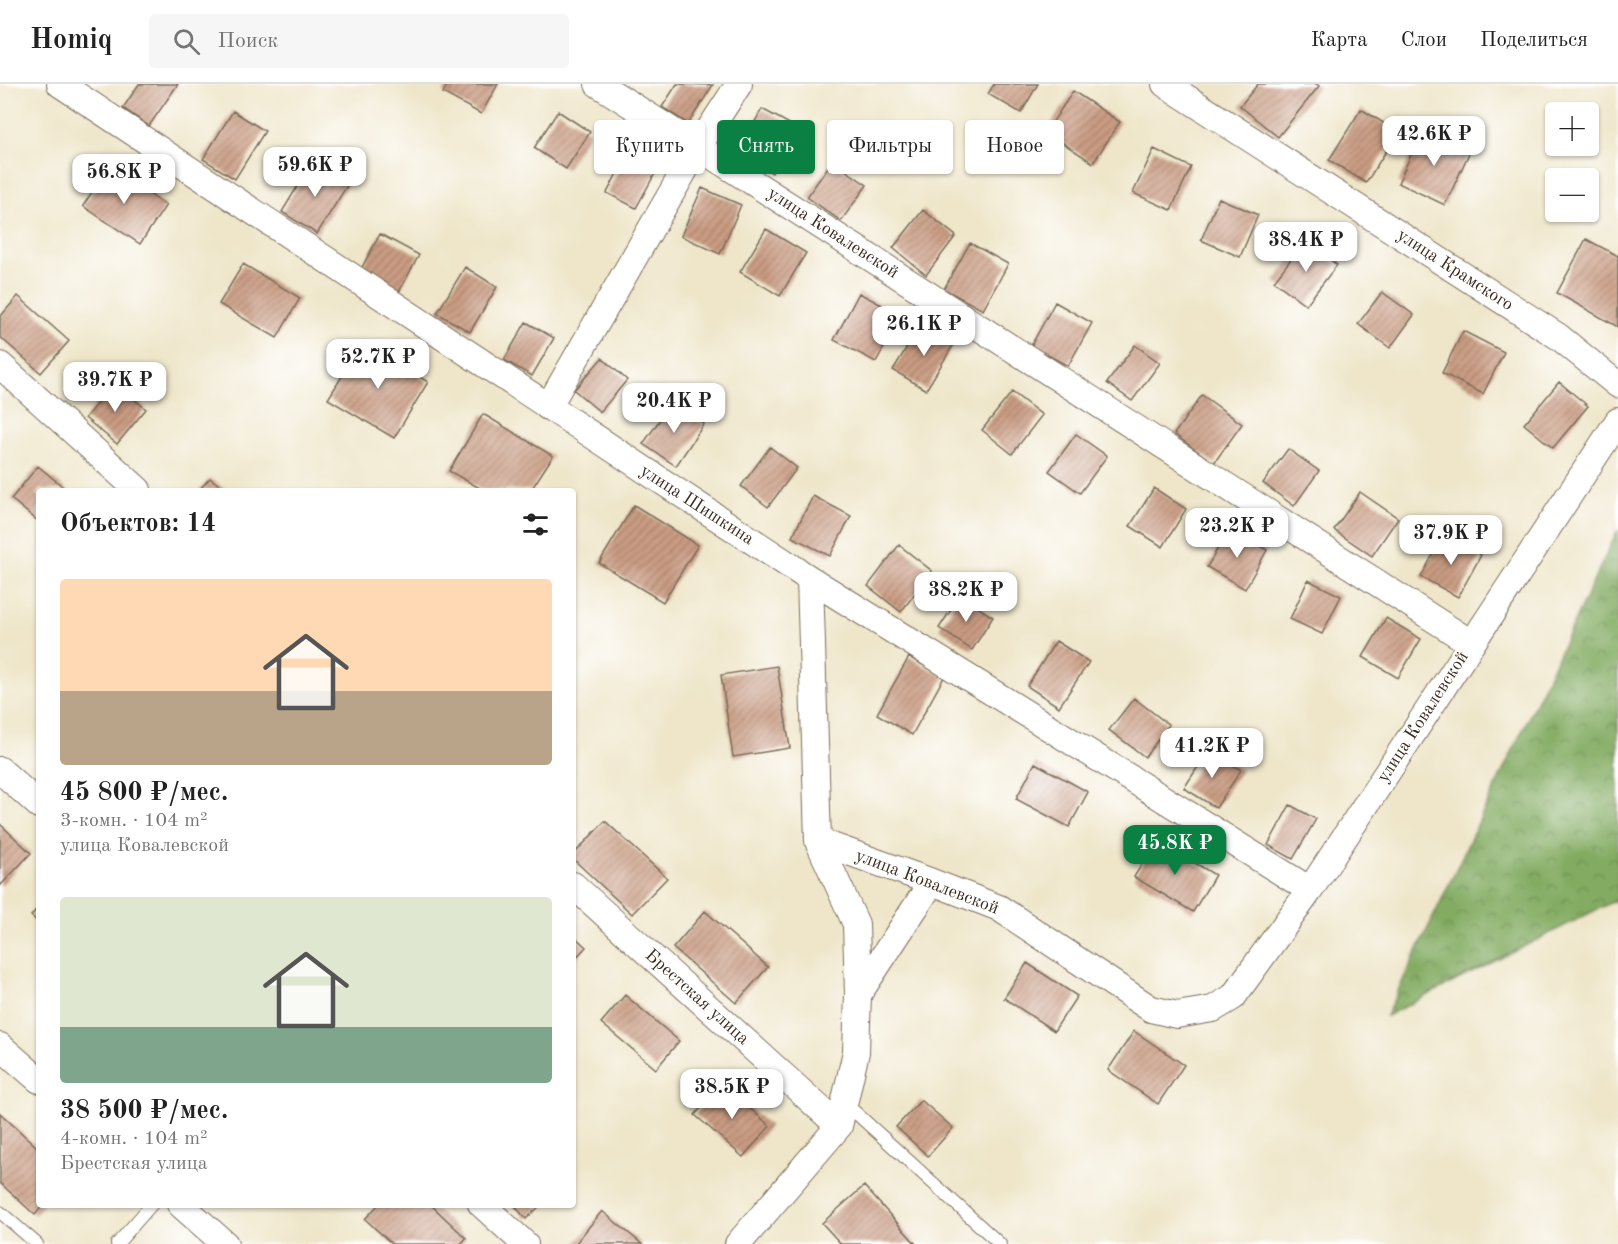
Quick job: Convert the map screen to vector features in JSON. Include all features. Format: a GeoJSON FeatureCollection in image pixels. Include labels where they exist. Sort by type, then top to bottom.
{"type":"FeatureCollection","features":[{"type":"Feature","properties":{"kind":"street","name":"улица Шишкина"},"geometry":{"type":"LineString","coordinates":[[60,84],[810,579],[1310,890]]}},
{"type":"Feature","properties":{"kind":"street","name":"улица Ковалевской"},"geometry":{"type":"LineString","coordinates":[[598,84],[655,120]]}},
{"type":"Feature","properties":{"kind":"street"},"geometry":{"type":"LineString","coordinates":[[705,136],[738,84]]}},
{"type":"Feature","properties":{"kind":"street","name":"улица Крамского"},"geometry":{"type":"LineString","coordinates":[[1165,84],[1558,337],[1618,385]]}},
{"type":"Feature","properties":{"kind":"street","name":"улица Ковалевской"},"geometry":{"type":"LineString","coordinates":[[705,152],[1471,644],[1310,890],[1233,997],[1212,1010],[1177,1015],[1151,1009],[999,908],[818,841]]}},
{"type":"Feature","properties":{"kind":"street"},"geometry":{"type":"LineString","coordinates":[[548,407],[682,174]]}},
{"type":"Feature","properties":{"kind":"street"},"geometry":{"type":"LineString","coordinates":[[0,365],[136,488]]}},
{"type":"Feature","properties":{"kind":"street"},"geometry":{"type":"LineString","coordinates":[[1471,644],[1618,421]]}},
{"type":"Feature","properties":{"kind":"street"},"geometry":{"type":"LineString","coordinates":[[738,1244],[842,1115],[856,1052],[858,995],[856,924],[818,841],[810,579]]}},
{"type":"Feature","properties":{"kind":"street"},"geometry":{"type":"LineString","coordinates":[[0,770],[36,802]]}},
{"type":"Feature","properties":{"kind":"street"},"geometry":{"type":"LineString","coordinates":[[858,995],[932,882]]}},
{"type":"Feature","properties":{"kind":"street","name":"Брестская улица"},"geometry":{"type":"LineString","coordinates":[[576,888],[842,1115]]}},
{"type":"Feature","properties":{"kind":"street"},"geometry":{"type":"LineString","coordinates":[[0,1046],[36,1077]]}},
{"type":"Feature","properties":{"kind":"street"},"geometry":{"type":"LineString","coordinates":[[184,1208],[225,1244]]}},
{"type":"Feature","properties":{"kind":"street"},"geometry":{"type":"LineString","coordinates":[[485,1208],[525,1244]]}},
{"type":"Feature","properties":{"kind":"lane"},"geometry":{"type":"LineString","coordinates":[[842,1115],[1000,1244]]}},
{"type":"Feature","properties":{"kind":"lane"},"geometry":{"type":"LineString","coordinates":[[117,1244],[148,1208]]}},
{"type":"Feature","properties":{"kind":"lane"},"geometry":{"type":"LineString","coordinates":[[0,1212],[37,1244]]}},
{"type":"Feature","properties":{"kind":"green space"},"geometry":{"type":"Polygon","coordinates":[[[1618,530],[1618,899],[1386,1016],[1618,530]]]}},
{"type":"Feature","properties":{"kind":"building"},"geometry":{"type":"Polygon","coordinates":[[[139,84],[178,84],[149,126],[123,108],[139,84]]]}},
{"type":"Feature","properties":{"kind":"building"},"geometry":{"type":"Polygon","coordinates":[[[448,84],[498,84],[481,114],[443,93],[448,84]]]}},
{"type":"Feature","properties":{"kind":"building"},"geometry":{"type":"Polygon","coordinates":[[[677,84],[713,85],[691,120],[682,120],[662,107],[677,84]]]}},
{"type":"Feature","properties":{"kind":"building"},"geometry":{"type":"Polygon","coordinates":[[[994,84],[1038,84],[1021,113],[988,94],[994,84]]]}},
{"type":"Feature","properties":{"kind":"building"},"geometry":{"type":"Polygon","coordinates":[[[1258,84],[1317,84],[1319,86],[1278,137],[1240,106],[1258,84]]]}},
{"type":"Feature","properties":{"kind":"building"},"geometry":{"type":"Polygon","coordinates":[[[1073,91],[1120,122],[1093,163],[1064,144],[1064,120],[1054,120],[1073,91]]]}},
{"type":"Feature","properties":{"kind":"building"},"geometry":{"type":"Polygon","coordinates":[[[762,109],[782,120],[756,120],[762,109]]]}},
{"type":"Feature","properties":{"kind":"building"},"geometry":{"type":"Polygon","coordinates":[[[1361,109],[1398,132],[1366,183],[1329,160],[1361,109]]]}},
{"type":"Feature","properties":{"kind":"building"},"geometry":{"type":"Polygon","coordinates":[[[233,111],[265,131],[235,179],[203,159],[233,111]]]}},
{"type":"Feature","properties":{"kind":"building"},"geometry":{"type":"Polygon","coordinates":[[[558,111],[590,132],[566,169],[534,148],[558,111]]]}},
{"type":"Feature","properties":{"kind":"building"},"geometry":{"type":"Polygon","coordinates":[[[1423,129],[1470,151],[1445,205],[1398,183],[1423,129]]]}},
{"type":"Feature","properties":{"kind":"building"},"geometry":{"type":"Polygon","coordinates":[[[1154,149],[1191,167],[1171,210],[1133,193],[1154,149]]]}},
{"type":"Feature","properties":{"kind":"building"},"geometry":{"type":"Polygon","coordinates":[[[312,162],[348,184],[317,234],[282,212],[312,162]]]}},
{"type":"Feature","properties":{"kind":"building"},"geometry":{"type":"Polygon","coordinates":[[[108,167],[166,205],[140,244],[83,206],[108,167]]]}},
{"type":"Feature","properties":{"kind":"building"},"geometry":{"type":"Polygon","coordinates":[[[827,168],[827,174],[851,174],[867,185],[841,221],[807,197],[827,168]]]}},
{"type":"Feature","properties":{"kind":"building"},"geometry":{"type":"Polygon","coordinates":[[[617,174],[655,174],[636,208],[607,193],[617,174]]]}},
{"type":"Feature","properties":{"kind":"building"},"geometry":{"type":"Polygon","coordinates":[[[702,188],[741,205],[720,254],[681,236],[702,188]]]}},
{"type":"Feature","properties":{"kind":"building"},"geometry":{"type":"Polygon","coordinates":[[[1219,198],[1258,215],[1240,257],[1201,240],[1219,198]]]}},
{"type":"Feature","properties":{"kind":"building"},"geometry":{"type":"Polygon","coordinates":[[[923,210],[956,236],[926,275],[893,248],[923,210]]]}},
{"type":"Feature","properties":{"kind":"building"},"geometry":{"type":"Polygon","coordinates":[[[766,229],[806,253],[780,296],[740,272],[766,229]]]}},
{"type":"Feature","properties":{"kind":"building"},"geometry":{"type":"Polygon","coordinates":[[[380,234],[419,255],[399,292],[360,271],[380,234]]]}},
{"type":"Feature","properties":{"kind":"building"},"geometry":{"type":"Polygon","coordinates":[[[1586,239],[1618,256],[1618,327],[1557,293],[1586,239]]]}},
{"type":"Feature","properties":{"kind":"building"},"geometry":{"type":"Polygon","coordinates":[[[1305,241],[1337,265],[1306,305],[1274,281],[1305,241]]]}},
{"type":"Feature","properties":{"kind":"building"},"geometry":{"type":"Polygon","coordinates":[[[970,243],[1008,264],[983,310],[944,289],[970,243]]]}},
{"type":"Feature","properties":{"kind":"building"},"geometry":{"type":"Polygon","coordinates":[[[243,264],[300,298],[277,338],[219,304],[243,264]]]}},
{"type":"Feature","properties":{"kind":"building"},"geometry":{"type":"Polygon","coordinates":[[[465,267],[497,287],[470,332],[437,313],[465,267]]]}},
{"type":"Feature","properties":{"kind":"building"},"geometry":{"type":"Polygon","coordinates":[[[1382,292],[1414,315],[1390,348],[1358,324],[1382,292]]]}},
{"type":"Feature","properties":{"kind":"building"},"geometry":{"type":"Polygon","coordinates":[[[859,293],[901,315],[876,362],[834,340],[859,293]]]}},
{"type":"Feature","properties":{"kind":"building"},"geometry":{"type":"Polygon","coordinates":[[[18,296],[69,341],[41,373],[0,337],[0,317],[18,296]]]}},
{"type":"Feature","properties":{"kind":"building"},"geometry":{"type":"Polygon","coordinates":[[[1055,302],[1092,323],[1068,366],[1031,346],[1055,302]]]}},
{"type":"Feature","properties":{"kind":"building"},"geometry":{"type":"Polygon","coordinates":[[[526,322],[554,338],[532,376],[504,360],[526,322]]]}},
{"type":"Feature","properties":{"kind":"building"},"geometry":{"type":"Polygon","coordinates":[[[921,324],[954,344],[926,390],[893,370],[921,324]]]}},
{"type":"Feature","properties":{"kind":"building"},"geometry":{"type":"Polygon","coordinates":[[[1463,331],[1504,352],[1483,394],[1442,373],[1463,331]]]}},
{"type":"Feature","properties":{"kind":"building"},"geometry":{"type":"Polygon","coordinates":[[[363,342],[428,382],[394,438],[328,399],[363,342]]]}},
{"type":"Feature","properties":{"kind":"building"},"geometry":{"type":"Polygon","coordinates":[[[1135,345],[1160,363],[1132,401],[1107,383],[1135,345]]]}},
{"type":"Feature","properties":{"kind":"building"},"geometry":{"type":"Polygon","coordinates":[[[602,358],[627,380],[600,412],[574,390],[602,358]]]}},
{"type":"Feature","properties":{"kind":"building"},"geometry":{"type":"Polygon","coordinates":[[[114,382],[146,409],[117,444],[85,418],[114,382]]]}},
{"type":"Feature","properties":{"kind":"building"},"geometry":{"type":"Polygon","coordinates":[[[1559,382],[1588,406],[1553,448],[1524,424],[1559,382]]]}},
{"type":"Feature","properties":{"kind":"building"},"geometry":{"type":"Polygon","coordinates":[[[1012,392],[1042,415],[1012,454],[982,430],[1012,392]]]}},
{"type":"Feature","properties":{"kind":"building"},"geometry":{"type":"Polygon","coordinates":[[[1202,395],[1242,424],[1214,463],[1174,434],[1202,395]]]}},
{"type":"Feature","properties":{"kind":"building"},"geometry":{"type":"Polygon","coordinates":[[[672,402],[704,424],[676,466],[643,444],[672,402]]]}},
{"type":"Feature","properties":{"kind":"building"},"geometry":{"type":"Polygon","coordinates":[[[483,414],[553,456],[532,488],[479,488],[449,471],[483,414]]]}},
{"type":"Feature","properties":{"kind":"building"},"geometry":{"type":"Polygon","coordinates":[[[1076,434],[1107,456],[1080,493],[1049,471],[1076,434]]]}},
{"type":"Feature","properties":{"kind":"building"},"geometry":{"type":"Polygon","coordinates":[[[770,447],[797,468],[768,507],[741,486],[770,447]]]}},
{"type":"Feature","properties":{"kind":"building"},"geometry":{"type":"Polygon","coordinates":[[[1288,449],[1319,471],[1294,506],[1263,483],[1288,449]]]}},
{"type":"Feature","properties":{"kind":"building"},"geometry":{"type":"Polygon","coordinates":[[[38,466],[65,488],[36,488],[36,520],[11,499],[38,466]]]}},
{"type":"Feature","properties":{"kind":"building"},"geometry":{"type":"Polygon","coordinates":[[[210,478],[223,488],[201,488],[210,478]]]}},
{"type":"Feature","properties":{"kind":"building"},"geometry":{"type":"Polygon","coordinates":[[[1154,488],[1186,509],[1163,547],[1130,526],[1154,488]]]}},
{"type":"Feature","properties":{"kind":"building"},"geometry":{"type":"Polygon","coordinates":[[[1360,492],[1398,518],[1372,556],[1334,530],[1360,492]]]}},
{"type":"Feature","properties":{"kind":"building"},"geometry":{"type":"Polygon","coordinates":[[[813,496],[851,516],[830,556],[792,537],[813,496]]]}},
{"type":"Feature","properties":{"kind":"building"},"geometry":{"type":"Polygon","coordinates":[[[634,505],[698,545],[663,602],[599,563],[634,505]]]}},
{"type":"Feature","properties":{"kind":"building"},"geometry":{"type":"Polygon","coordinates":[[[1229,529],[1267,550],[1245,589],[1207,567],[1229,529]]]}},
{"type":"Feature","properties":{"kind":"building"},"geometry":{"type":"Polygon","coordinates":[[[1444,534],[1481,555],[1458,597],[1421,577],[1444,534]]]}},
{"type":"Feature","properties":{"kind":"building"},"geometry":{"type":"Polygon","coordinates":[[[899,545],[932,571],[901,612],[868,586],[899,545]]]}},
{"type":"Feature","properties":{"kind":"building"},"geometry":{"type":"Polygon","coordinates":[[[1308,580],[1341,596],[1322,634],[1290,619],[1308,580]]]}},
{"type":"Feature","properties":{"kind":"building"},"geometry":{"type":"Polygon","coordinates":[[[960,596],[993,617],[972,650],[939,628],[960,596]]]}},
{"type":"Feature","properties":{"kind":"building"},"geometry":{"type":"Polygon","coordinates":[[[1386,618],[1421,639],[1398,678],[1363,657],[1386,618]]]}},
{"type":"Feature","properties":{"kind":"building"},"geometry":{"type":"Polygon","coordinates":[[[1056,641],[1089,662],[1059,707],[1027,686],[1056,641]]]}},
{"type":"Feature","properties":{"kind":"building"},"geometry":{"type":"Polygon","coordinates":[[[909,657],[944,677],[912,735],[877,714],[909,657]]]}},
{"type":"Feature","properties":{"kind":"building"},"geometry":{"type":"Polygon","coordinates":[[[777,666],[790,748],[733,757],[721,675],[777,666]]]}},
{"type":"Feature","properties":{"kind":"building"},"geometry":{"type":"Polygon","coordinates":[[[1134,698],[1169,725],[1145,757],[1109,730],[1134,698]]]}},
{"type":"Feature","properties":{"kind":"building"},"geometry":{"type":"Polygon","coordinates":[[[1209,750],[1241,770],[1216,808],[1184,788],[1209,750]]]}},
{"type":"Feature","properties":{"kind":"building"},"geometry":{"type":"Polygon","coordinates":[[[1035,763],[1088,792],[1069,827],[1016,799],[1035,763]]]}},
{"type":"Feature","properties":{"kind":"building"},"geometry":{"type":"Polygon","coordinates":[[[1290,805],[1316,819],[1293,859],[1268,845],[1290,805]]]}},
{"type":"Feature","properties":{"kind":"building"},"geometry":{"type":"Polygon","coordinates":[[[605,821],[667,878],[632,914],[576,862],[576,852],[605,821]]]}},
{"type":"Feature","properties":{"kind":"building"},"geometry":{"type":"Polygon","coordinates":[[[0,824],[31,853],[0,886],[0,824]]]}},
{"type":"Feature","properties":{"kind":"building"},"geometry":{"type":"Polygon","coordinates":[[[1157,840],[1215,875],[1193,912],[1134,877],[1157,840]]]}},
{"type":"Feature","properties":{"kind":"building"},"geometry":{"type":"Polygon","coordinates":[[[36,910],[36,920],[31,916],[36,910]]]}},
{"type":"Feature","properties":{"kind":"building"},"geometry":{"type":"Polygon","coordinates":[[[705,911],[768,967],[736,1003],[673,948],[705,911]]]}},
{"type":"Feature","properties":{"kind":"building"},"geometry":{"type":"Polygon","coordinates":[[[576,938],[586,947],[576,958],[576,938]]]}},
{"type":"Feature","properties":{"kind":"building"},"geometry":{"type":"Polygon","coordinates":[[[1027,963],[1077,996],[1054,1031],[1004,998],[1027,963]]]}},
{"type":"Feature","properties":{"kind":"building"},"geometry":{"type":"Polygon","coordinates":[[[625,995],[679,1041],[656,1069],[601,1023],[625,995]]]}},
{"type":"Feature","properties":{"kind":"building"},"geometry":{"type":"Polygon","coordinates":[[[1134,1031],[1184,1065],[1158,1104],[1108,1070],[1134,1031]]]}},
{"type":"Feature","properties":{"kind":"building"},"geometry":{"type":"Polygon","coordinates":[[[722,1084],[770,1126],[743,1157],[695,1115],[722,1084]]]}},
{"type":"Feature","properties":{"kind":"building"},"geometry":{"type":"Polygon","coordinates":[[[921,1100],[953,1128],[928,1156],[896,1127],[921,1100]]]}},
{"type":"Feature","properties":{"kind":"building"},"geometry":{"type":"Polygon","coordinates":[[[0,1113],[36,1146],[36,1208],[41,1208],[35,1215],[0,1183],[0,1113]]]}},
{"type":"Feature","properties":{"kind":"building"},"geometry":{"type":"Polygon","coordinates":[[[864,1186],[916,1244],[841,1244],[822,1223],[864,1186]]]}},
{"type":"Feature","properties":{"kind":"building"},"geometry":{"type":"Polygon","coordinates":[[[375,1208],[434,1208],[466,1238],[461,1244],[392,1244],[365,1219],[375,1208]]]}},
{"type":"Feature","properties":{"kind":"building"},"geometry":{"type":"Polygon","coordinates":[[[516,1208],[538,1208],[526,1219],[516,1208]]]}},
{"type":"Feature","properties":{"kind":"building"},"geometry":{"type":"Polygon","coordinates":[[[602,1211],[642,1244],[575,1244],[602,1211]]]}}]}
